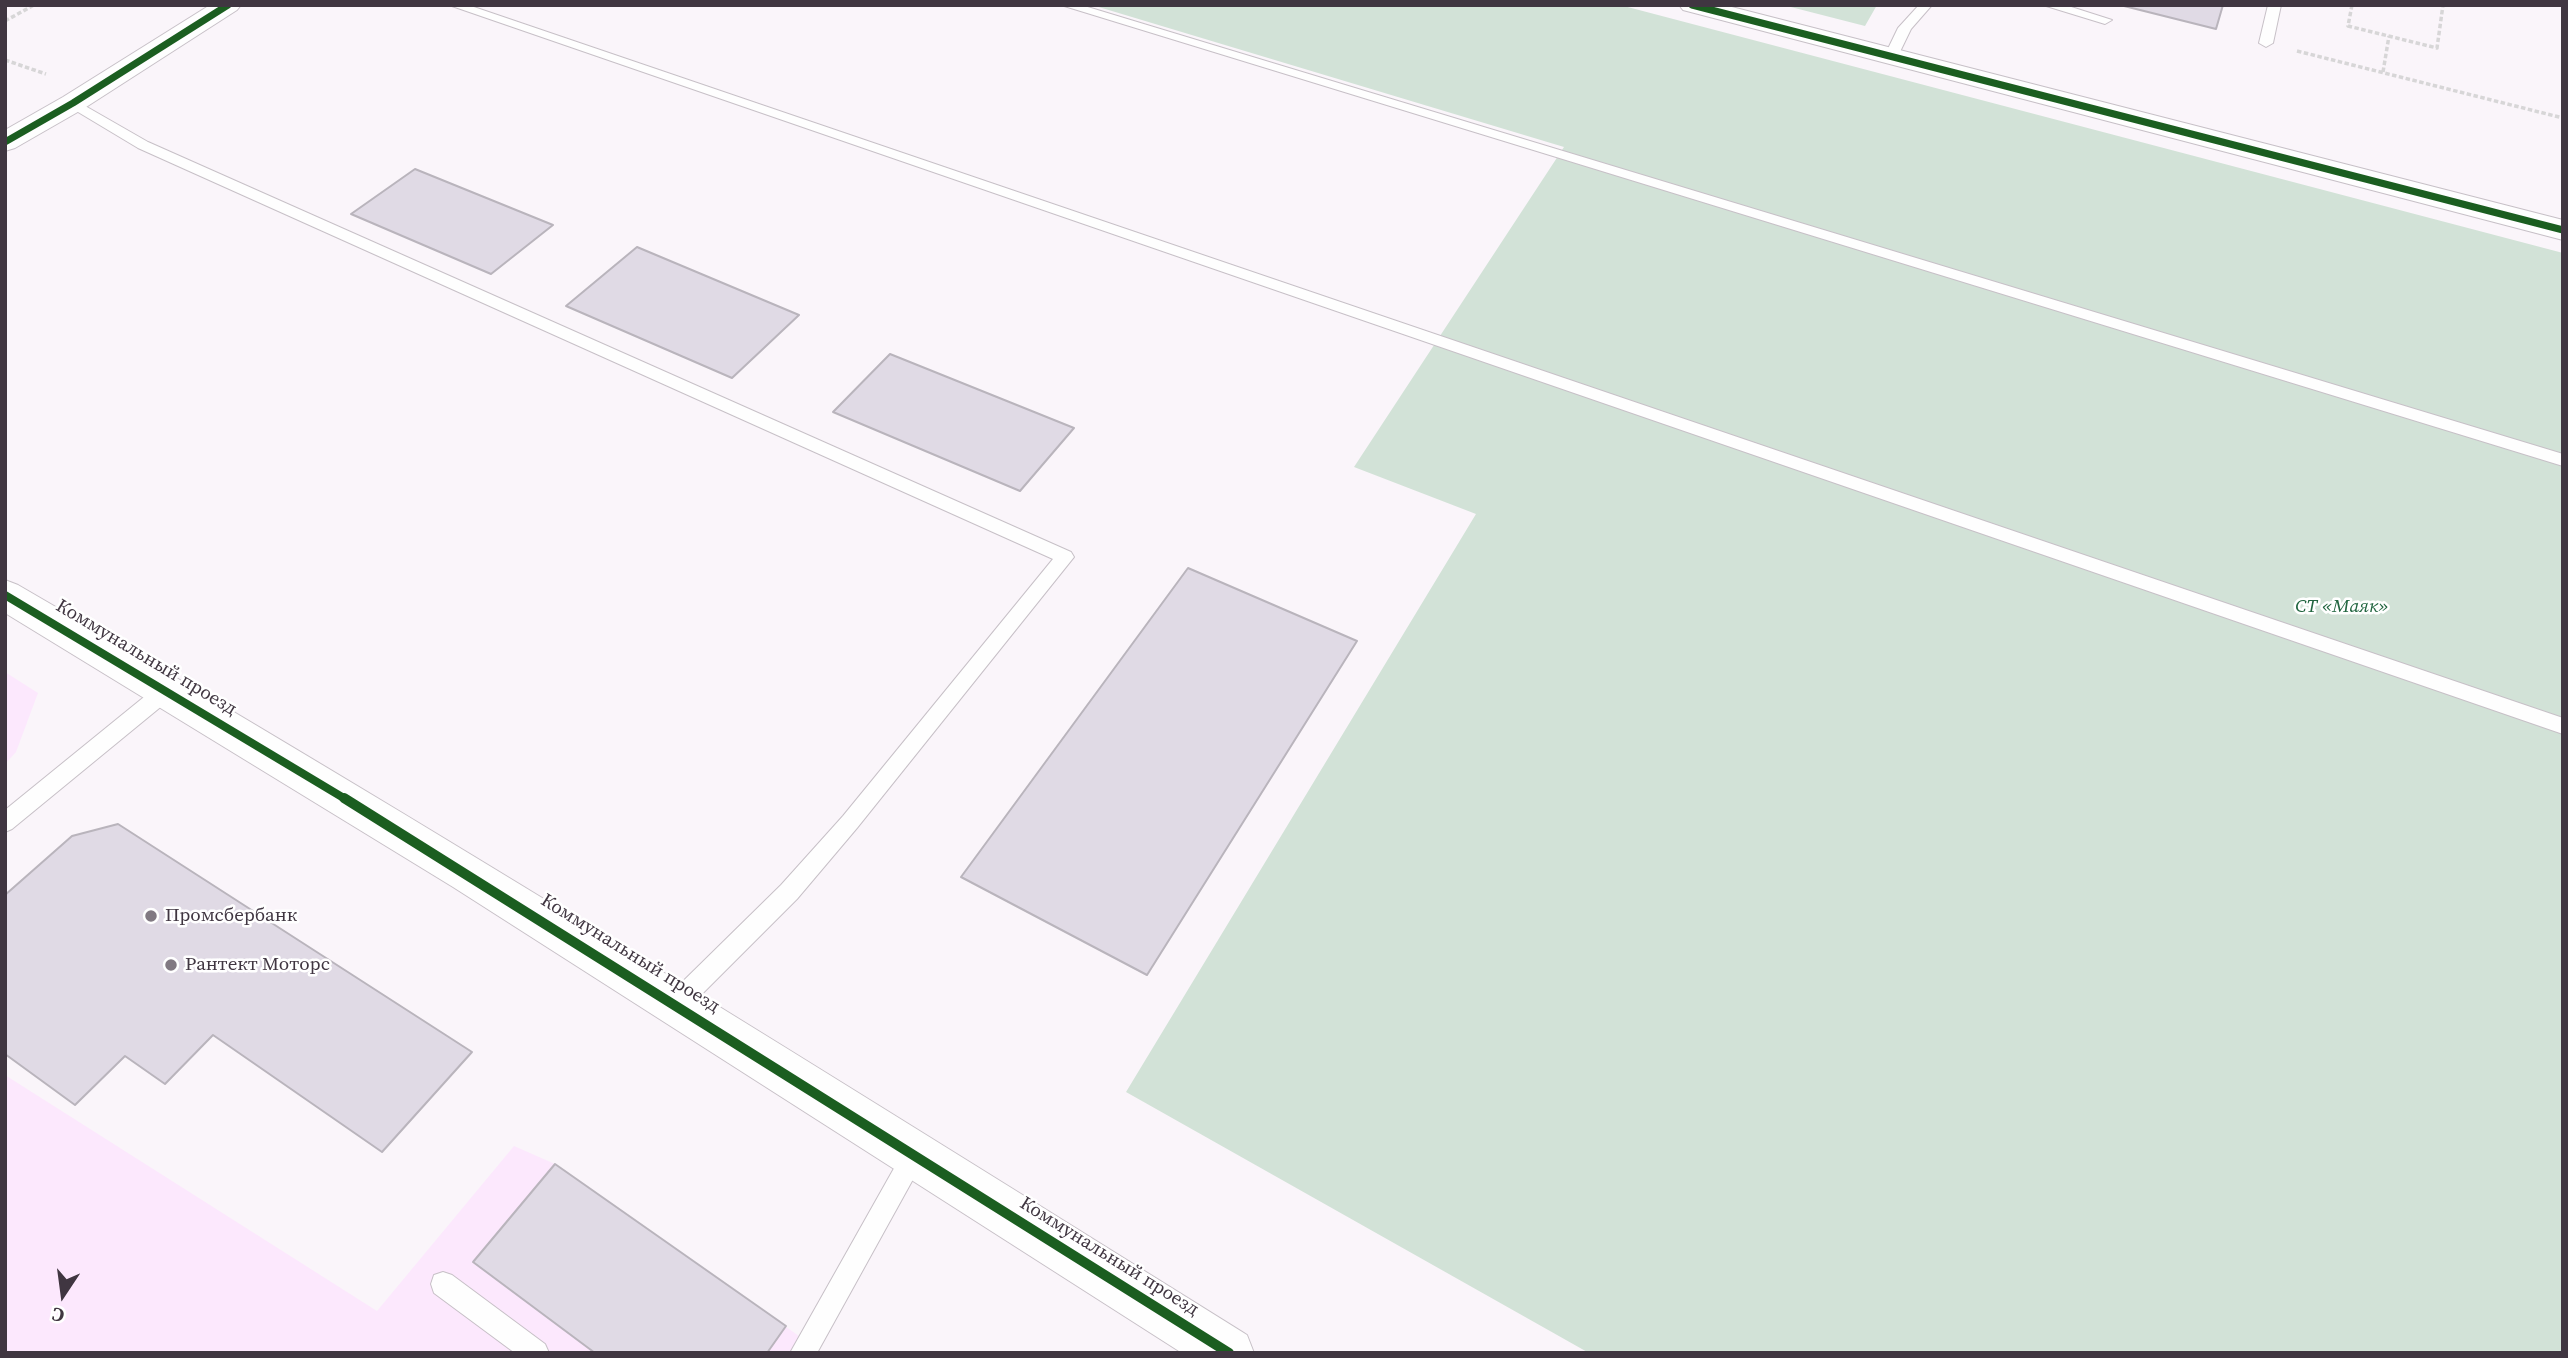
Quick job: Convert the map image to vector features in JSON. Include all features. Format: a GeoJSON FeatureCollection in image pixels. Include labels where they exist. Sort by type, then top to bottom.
{"type":"FeatureCollection","features":[{"type":"Feature","properties":{"kind":"street"},"geometry":{"type":"LineString","coordinates":[[5,142],[73,103],[228,5]]}},
{"type":"Feature","properties":{"kind":"street"},"geometry":{"type":"LineString","coordinates":[[1692,5],[2563,230]]}},
{"type":"Feature","properties":{"kind":"street","name":"Коммунальный проезд"},"geometry":{"type":"LineString","coordinates":[[5,595],[167,690],[677,1003],[1229,1353]]}},
{"type":"Feature","properties":{"kind":"lane"},"geometry":{"type":"LineString","coordinates":[[456,5],[2563,726]]}},
{"type":"Feature","properties":{"kind":"lane"},"geometry":{"type":"LineString","coordinates":[[1067,5],[2563,460]]}},
{"type":"Feature","properties":{"kind":"lane"},"geometry":{"type":"LineString","coordinates":[[1891,57],[1905,28],[1926,5]]}},
{"type":"Feature","properties":{"kind":"lane"},"geometry":{"type":"LineString","coordinates":[[2049,5],[2105,20]]}},
{"type":"Feature","properties":{"kind":"lane"},"geometry":{"type":"LineString","coordinates":[[2266,43],[2275,5]]}},
{"type":"Feature","properties":{"kind":"lane"},"geometry":{"type":"LineString","coordinates":[[73,103],[143,145],[1065,557],[833,842],[789,892],[677,1003]]}},
{"type":"Feature","properties":{"kind":"lane"},"geometry":{"type":"LineString","coordinates":[[5,823],[167,690]]}},
{"type":"Feature","properties":{"kind":"lane"},"geometry":{"type":"LineString","coordinates":[[803,1353],[914,1155]]}},
{"type":"Feature","properties":{"kind":"lane"},"geometry":{"type":"LineString","coordinates":[[443,1284],[536,1353]]}},
{"type":"Feature","properties":{"kind":"path"},"geometry":{"type":"LineString","coordinates":[[5,22],[34,5]]}},
{"type":"Feature","properties":{"kind":"path"},"geometry":{"type":"LineString","coordinates":[[2352,5],[2348,26],[2437,48],[2442,5]]}},
{"type":"Feature","properties":{"kind":"path"},"geometry":{"type":"LineString","coordinates":[[2383,72],[2389,36]]}},
{"type":"Feature","properties":{"kind":"path"},"geometry":{"type":"LineString","coordinates":[[2266,43],[2563,118]]}},
{"type":"Feature","properties":{"kind":"shaded area"},"geometry":{"type":"Polygon","coordinates":[[[5,672],[38,693],[16,752],[5,764],[5,672]]]}},
{"type":"Feature","properties":{"kind":"shaded area"},"geometry":{"type":"Polygon","coordinates":[[[5,1075],[377,1311],[514,1146],[555,1164],[823,1353],[5,1353],[5,1075]]]}},
{"type":"Feature","properties":{"kind":"green space","name":"СТ «Маяк»"},"geometry":{"type":"Polygon","coordinates":[[[1092,5],[1620,5],[2563,253],[2563,1353],[1589,1353],[1126,1092],[1476,514],[1354,467],[1564,147],[1092,5]]]}},
{"type":"Feature","properties":{"kind":"green space"},"geometry":{"type":"Polygon","coordinates":[[[1783,5],[1877,5],[1865,26],[1783,5]]]}},
{"type":"Feature","properties":{"kind":"building"},"geometry":{"type":"Polygon","coordinates":[[[2120,5],[2223,5],[2216,29],[2120,5]]]}},
{"type":"Feature","properties":{"kind":"building"},"geometry":{"type":"Polygon","coordinates":[[[415,169],[553,225],[491,274],[351,214],[415,169]]]}},
{"type":"Feature","properties":{"kind":"building"},"geometry":{"type":"Polygon","coordinates":[[[637,247],[799,315],[732,378],[566,306],[637,247]]]}},
{"type":"Feature","properties":{"kind":"building"},"geometry":{"type":"Polygon","coordinates":[[[890,354],[1074,428],[1020,491],[833,412],[890,354]]]}},
{"type":"Feature","properties":{"kind":"building"},"geometry":{"type":"Polygon","coordinates":[[[1188,568],[1357,641],[1147,975],[961,877],[1188,568]]]}},
{"type":"Feature","properties":{"kind":"building","name":"Рантект Моторс"},"geometry":{"type":"Polygon","coordinates":[[[118,824],[472,1052],[382,1152],[213,1035],[165,1084],[125,1056],[75,1105],[5,1054],[5,895],[72,836],[118,824]]]}},
{"type":"Feature","properties":{"kind":"building"},"geometry":{"type":"Polygon","coordinates":[[[555,1164],[786,1326],[767,1353],[595,1353],[473,1262],[555,1164]]]}},
{"type":"Feature","properties":{"kind":"cycle path"},"geometry":{"type":"LineString","coordinates":[[5,142],[73,103],[228,5]]}},
{"type":"Feature","properties":{"kind":"cycle path"},"geometry":{"type":"LineString","coordinates":[[1692,5],[2563,230]]}},
{"type":"Feature","properties":{"kind":"cycle path"},"geometry":{"type":"LineString","coordinates":[[5,595],[468,874],[1229,1353]]}},
{"type":"Feature","properties":{"kind":"place","name":"Промсбербанк"},"geometry":{"type":"Point","coordinates":[151,916]}},
{"type":"Feature","properties":{"kind":"place","name":"Рантект Моторс"},"geometry":{"type":"Point","coordinates":[171,965]}}]}
